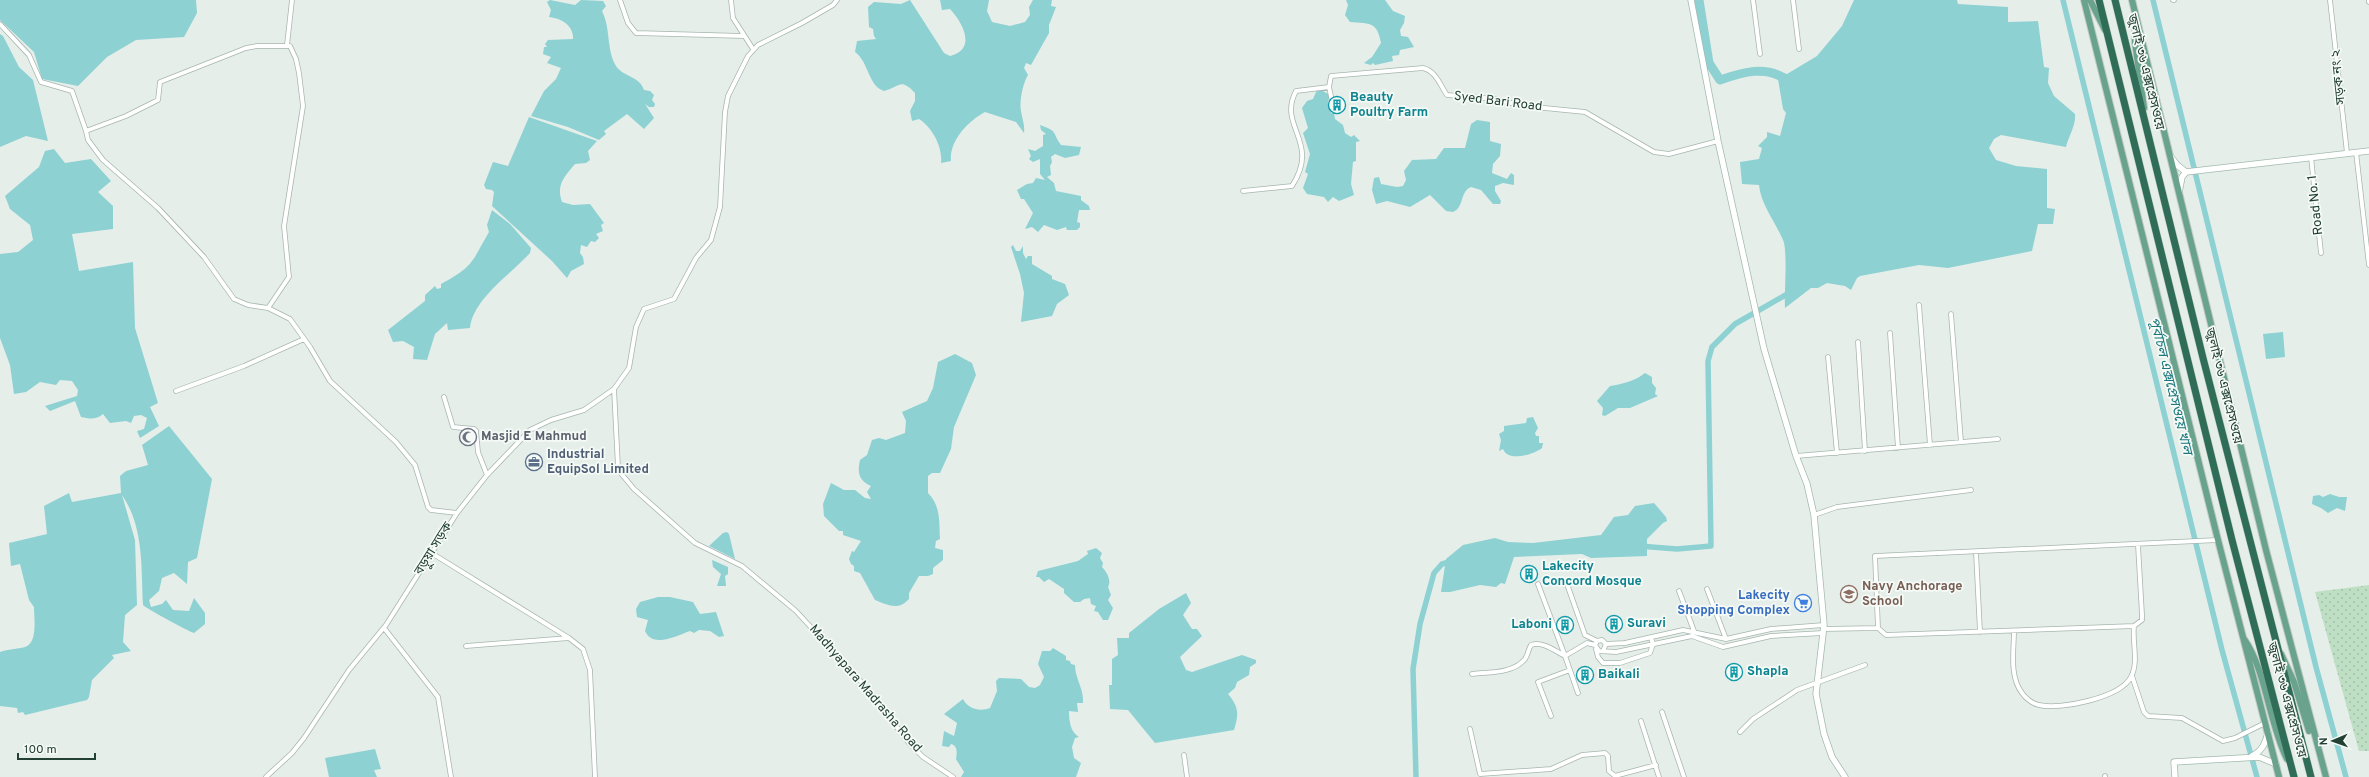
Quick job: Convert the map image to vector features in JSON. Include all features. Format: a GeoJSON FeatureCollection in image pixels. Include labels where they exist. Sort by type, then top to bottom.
{"type":"FeatureCollection","features":[{"type":"Feature","properties":{"kind":"highway","name":"জুলাই ৩৬ এক্সপ্রেসওয়ে"},"geometry":{"type":"LineString","coordinates":[[2099,0],[2232,540],[2294,777]]}},
{"type":"Feature","properties":{"kind":"highway","name":"জুলাই ৩৬ এক্সপ্রেসওয়ে"},"geometry":{"type":"LineString","coordinates":[[2115,0],[2276,643],[2312,777]]}},
{"type":"Feature","properties":{"kind":"main road"},"geometry":{"type":"LineString","coordinates":[[2084,0],[2218,540],[2279,777]]}},
{"type":"Feature","properties":{"kind":"main road"},"geometry":{"type":"LineString","coordinates":[[2090,0],[2108,34]]}},
{"type":"Feature","properties":{"kind":"main road"},"geometry":{"type":"LineString","coordinates":[[2132,0],[2266,550],[2326,777]]}},
{"type":"Feature","properties":{"kind":"main road"},"geometry":{"type":"LineString","coordinates":[[2136,16],[2135,42],[2146,127]]}},
{"type":"Feature","properties":{"kind":"main road"},"geometry":{"type":"LineString","coordinates":[[2242,634],[2253,654],[2278,739],[2292,768]]}},
{"type":"Feature","properties":{"kind":"main road"},"geometry":{"type":"LineString","coordinates":[[2276,643],[2294,682],[2312,738],[2318,750]]}},
{"type":"Feature","properties":{"kind":"street"},"geometry":{"type":"LineString","coordinates":[[287,45],[292,0]]}},
{"type":"Feature","properties":{"kind":"street"},"geometry":{"type":"LineString","coordinates":[[620,0],[628,23],[636,33],[744,36]]}},
{"type":"Feature","properties":{"kind":"street"},"geometry":{"type":"LineString","coordinates":[[731,0],[733,18],[753,49]]}},
{"type":"Feature","properties":{"kind":"street"},"geometry":{"type":"LineString","coordinates":[[457,513],[487,475],[530,430],[551,420],[584,410],[614,389],[629,368],[636,327],[642,311],[644,308],[674,299],[696,258],[711,240],[720,207],[725,112],[728,96],[753,49],[833,5],[837,0]]}},
{"type":"Feature","properties":{"kind":"street"},"geometry":{"type":"LineString","coordinates":[[1691,0],[1718,141],[1732,198],[1764,349],[1796,456],[1808,484],[1814,515],[1823,629],[1816,685],[1824,734],[1832,756],[1845,777]]}},
{"type":"Feature","properties":{"kind":"street"},"geometry":{"type":"LineString","coordinates":[[1753,0],[1760,54]]}},
{"type":"Feature","properties":{"kind":"street"},"geometry":{"type":"LineString","coordinates":[[1794,0],[1800,48]]}},
{"type":"Feature","properties":{"kind":"street","name":"সড়ক নং ২"},"geometry":{"type":"LineString","coordinates":[[2330,0],[2347,153]]}},
{"type":"Feature","properties":{"kind":"street"},"geometry":{"type":"LineString","coordinates":[[0,24],[29,55],[42,82],[72,91],[86,131],[126,116],[158,100],[160,82],[174,76],[246,48],[287,45],[292,49],[296,59],[303,106],[284,226],[289,277],[268,308]]}},
{"type":"Feature","properties":{"kind":"street","name":"Syed Bari Road"},"geometry":{"type":"LineString","coordinates":[[1329,87],[1331,76],[1423,68],[1430,70],[1447,95],[1495,99],[1523,106],[1585,112],[1654,152],[1669,154],[1718,141]]}},
{"type":"Feature","properties":{"kind":"street"},"geometry":{"type":"LineString","coordinates":[[1242,191],[1292,186],[1299,175],[1303,156],[1301,140],[1291,119],[1291,101],[1296,91],[1301,89],[1312,90],[1329,87],[1332,101]]}},
{"type":"Feature","properties":{"kind":"street","name":"বড়ুয়া সড়ক"},"geometry":{"type":"LineString","coordinates":[[86,131],[88,140],[103,160],[158,208],[204,257],[228,292],[239,303],[268,308],[290,319],[330,381],[396,442],[415,465],[428,507],[431,510],[457,513],[433,554],[384,628],[349,670],[292,754],[266,777]]}},
{"type":"Feature","properties":{"kind":"street"},"geometry":{"type":"LineString","coordinates":[[2179,193],[2182,177],[2186,172],[2205,168],[2369,151]]}},
{"type":"Feature","properties":{"kind":"street"},"geometry":{"type":"LineString","coordinates":[[2356,152],[2369,265]]}},
{"type":"Feature","properties":{"kind":"street"},"geometry":{"type":"LineString","coordinates":[[2170,157],[2186,172]]}},
{"type":"Feature","properties":{"kind":"street","name":"Road No. 1"},"geometry":{"type":"LineString","coordinates":[[2311,157],[2321,253]]}},
{"type":"Feature","properties":{"kind":"street"},"geometry":{"type":"LineString","coordinates":[[1919,305],[1930,445]]}},
{"type":"Feature","properties":{"kind":"street"},"geometry":{"type":"LineString","coordinates":[[1951,314],[1961,442]]}},
{"type":"Feature","properties":{"kind":"street"},"geometry":{"type":"LineString","coordinates":[[1890,333],[1898,448]]}},
{"type":"Feature","properties":{"kind":"street"},"geometry":{"type":"LineString","coordinates":[[176,391],[244,366],[304,339]]}},
{"type":"Feature","properties":{"kind":"street"},"geometry":{"type":"LineString","coordinates":[[1858,342],[1865,451]]}},
{"type":"Feature","properties":{"kind":"street"},"geometry":{"type":"LineString","coordinates":[[1828,357],[1837,453]]}},
{"type":"Feature","properties":{"kind":"street","name":"Madhyapara Madrasha Road"},"geometry":{"type":"LineString","coordinates":[[614,389],[618,467],[619,471],[634,489],[695,543],[742,566],[796,611],[866,687],[909,743],[923,757],[953,777]]}},
{"type":"Feature","properties":{"kind":"street"},"geometry":{"type":"LineString","coordinates":[[444,397],[453,427],[474,429],[476,431],[478,452],[487,475]]}},
{"type":"Feature","properties":{"kind":"street"},"geometry":{"type":"LineString","coordinates":[[1796,456],[1998,439]]}},
{"type":"Feature","properties":{"kind":"street"},"geometry":{"type":"LineString","coordinates":[[1814,515],[1837,507],[1971,490]]}},
{"type":"Feature","properties":{"kind":"street"},"geometry":{"type":"LineString","coordinates":[[1878,628],[1874,556],[2138,545],[2218,540]]}},
{"type":"Feature","properties":{"kind":"street"},"geometry":{"type":"LineString","coordinates":[[1596,645],[1602,640],[1606,644],[1614,645],[1683,630],[1694,631],[1726,639],[1772,629],[1878,628],[1886,635],[2134,626],[2142,620],[2138,545]]}},
{"type":"Feature","properties":{"kind":"street"},"geometry":{"type":"LineString","coordinates":[[1976,552],[1980,632]]}},
{"type":"Feature","properties":{"kind":"street"},"geometry":{"type":"LineString","coordinates":[[433,554],[569,638],[583,649],[590,670],[596,777]]}},
{"type":"Feature","properties":{"kind":"street"},"geometry":{"type":"LineString","coordinates":[[1538,584],[1578,693]]}},
{"type":"Feature","properties":{"kind":"street"},"geometry":{"type":"LineString","coordinates":[[1567,584],[1585,635],[1603,651],[1616,652],[1692,636],[1724,647],[1771,636],[1823,629]]}},
{"type":"Feature","properties":{"kind":"street"},"geometry":{"type":"LineString","coordinates":[[1707,589],[1726,639]]}},
{"type":"Feature","properties":{"kind":"street"},"geometry":{"type":"LineString","coordinates":[[1679,591],[1694,631]]}},
{"type":"Feature","properties":{"kind":"street"},"geometry":{"type":"LineString","coordinates":[[2134,626],[2134,665],[2132,676],[2144,712],[2148,716],[2182,718],[2198,725],[2216,739],[2223,741],[2235,738],[2265,723]]}},
{"type":"Feature","properties":{"kind":"street"},"geometry":{"type":"LineString","coordinates":[[384,628],[438,697],[451,777]]}},
{"type":"Feature","properties":{"kind":"street"},"geometry":{"type":"LineString","coordinates":[[1771,636],[1772,629]]}},
{"type":"Feature","properties":{"kind":"street"},"geometry":{"type":"LineString","coordinates":[[2014,631],[2015,680],[2021,692],[2037,705],[2055,706],[2105,697],[2120,689],[2132,676]]}},
{"type":"Feature","properties":{"kind":"street"},"geometry":{"type":"LineString","coordinates":[[1749,634],[1751,640]]}},
{"type":"Feature","properties":{"kind":"street"},"geometry":{"type":"LineString","coordinates":[[1711,643],[1712,635]]}},
{"type":"Feature","properties":{"kind":"street"},"geometry":{"type":"LineString","coordinates":[[466,646],[569,638]]}},
{"type":"Feature","properties":{"kind":"street"},"geometry":{"type":"LineString","coordinates":[[1596,645],[1598,657],[1602,663],[1611,664],[1650,653],[1653,644],[1651,638]]}},
{"type":"Feature","properties":{"kind":"street"},"geometry":{"type":"LineString","coordinates":[[1565,656],[1587,643],[1596,645]]}},
{"type":"Feature","properties":{"kind":"street"},"geometry":{"type":"LineString","coordinates":[[1472,674],[1508,670],[1519,665],[1525,660],[1531,645],[1536,644],[1542,644],[1565,656]]}},
{"type":"Feature","properties":{"kind":"street"},"geometry":{"type":"LineString","coordinates":[[1603,651],[1606,644]]}},
{"type":"Feature","properties":{"kind":"street"},"geometry":{"type":"LineString","coordinates":[[1740,732],[1753,719],[1779,705],[1785,698],[1797,690],[1816,685],[1865,665]]}},
{"type":"Feature","properties":{"kind":"street"},"geometry":{"type":"LineString","coordinates":[[1551,716],[1538,682],[1570,670]]}},
{"type":"Feature","properties":{"kind":"street"},"geometry":{"type":"LineString","coordinates":[[1662,712],[1684,777]]}},
{"type":"Feature","properties":{"kind":"street"},"geometry":{"type":"LineString","coordinates":[[1641,722],[1659,777]]}},
{"type":"Feature","properties":{"kind":"street"},"geometry":{"type":"LineString","coordinates":[[1470,729],[1480,774],[1551,768],[1582,756],[1605,753],[1608,756],[1609,771],[1615,776],[1656,765]]}},
{"type":"Feature","properties":{"kind":"street"},"geometry":{"type":"LineString","coordinates":[[2175,777],[2174,762],[2240,758],[2250,756],[2259,752],[2268,733]]}},
{"type":"Feature","properties":{"kind":"street"},"geometry":{"type":"LineString","coordinates":[[1184,755],[1187,777]]}},
{"type":"Feature","properties":{"kind":"street"},"geometry":{"type":"LineString","coordinates":[[2250,756],[2267,759],[2276,764]]}},
{"type":"Feature","properties":{"kind":"green space"},"geometry":{"type":"Polygon","coordinates":[[[2369,585],[2369,751],[2359,751],[2315,592],[2369,585]]]}},
{"type":"Feature","properties":{"kind":"water"},"geometry":{"type":"Polygon","coordinates":[[[0,0],[196,0],[197,13],[184,37],[136,40],[107,57],[78,86],[42,79],[34,52],[0,20],[0,0]]]}},
{"type":"Feature","properties":{"kind":"water"},"geometry":{"type":"Polygon","coordinates":[[[550,0],[575,5],[581,0],[603,1],[606,6],[602,11],[607,25],[611,53],[616,66],[619,70],[639,82],[644,90],[650,91],[654,95],[652,100],[655,104],[654,107],[649,107],[645,104],[654,118],[644,129],[627,114],[604,131],[606,134],[599,140],[568,127],[531,116],[544,91],[556,79],[561,68],[547,63],[551,57],[543,54],[544,47],[547,47],[545,44],[548,40],[573,39],[573,34],[566,23],[549,17],[551,10],[547,2],[550,0]]]}},
{"type":"Feature","properties":{"kind":"water"},"geometry":{"type":"Polygon","coordinates":[[[910,0],[944,53],[950,56],[958,53],[963,48],[965,35],[959,21],[950,9],[942,10],[940,0],[989,0],[987,11],[992,22],[1010,26],[1025,22],[1030,15],[1029,7],[1033,0],[1052,0],[1051,6],[1056,7],[1049,25],[1049,33],[1031,65],[1026,63],[1024,68],[1028,75],[1021,97],[1024,133],[1016,122],[985,112],[966,126],[956,139],[951,154],[951,161],[941,163],[940,150],[936,138],[932,132],[919,119],[912,121],[910,111],[915,101],[915,93],[903,84],[884,91],[879,88],[871,79],[860,56],[855,52],[857,41],[876,39],[873,29],[869,27],[868,7],[874,2],[901,4],[910,0]]]}},
{"type":"Feature","properties":{"kind":"water"},"geometry":{"type":"Polygon","coordinates":[[[1346,0],[1385,0],[1393,11],[1405,16],[1404,23],[1400,30],[1401,36],[1408,37],[1414,47],[1400,50],[1399,55],[1392,56],[1393,61],[1375,65],[1373,63],[1371,65],[1364,63],[1372,57],[1381,43],[1379,36],[1375,27],[1372,25],[1350,22],[1345,15],[1348,5],[1346,0]]]}},
{"type":"Feature","properties":{"kind":"water"},"geometry":{"type":"Polygon","coordinates":[[[1854,0],[1957,0],[1958,4],[2008,7],[2008,22],[2038,21],[2044,67],[2049,68],[2048,83],[2054,96],[2075,114],[2073,127],[2066,147],[2001,135],[1994,139],[1989,148],[1996,160],[2016,166],[2047,169],[2047,208],[2055,209],[2053,224],[2038,224],[2032,251],[1948,268],[1919,265],[1860,276],[1857,278],[1851,290],[1845,286],[1827,283],[1818,288],[1811,288],[1785,308],[1786,263],[1783,240],[1765,206],[1759,185],[1742,184],[1740,162],[1759,159],[1762,148],[1758,146],[1767,137],[1767,132],[1780,136],[1786,113],[1783,109],[1777,73],[1787,74],[1817,56],[1842,26],[1854,0]]]}},
{"type":"Feature","properties":{"kind":"water"},"geometry":{"type":"Polygon","coordinates":[[[0,34],[3,36],[19,67],[33,80],[48,141],[26,136],[0,147],[0,34]]]}},
{"type":"Feature","properties":{"kind":"water"},"geometry":{"type":"Polygon","coordinates":[[[1317,90],[1321,90],[1330,95],[1328,102],[1331,113],[1334,113],[1335,119],[1343,125],[1345,133],[1351,137],[1354,135],[1360,141],[1356,142],[1356,161],[1353,162],[1351,184],[1354,195],[1339,201],[1333,197],[1328,202],[1324,197],[1307,194],[1303,188],[1308,174],[1305,172],[1310,154],[1303,133],[1308,128],[1302,108],[1307,101],[1313,99],[1317,90]]]}},
{"type":"Feature","properties":{"kind":"water"},"geometry":{"type":"Polygon","coordinates":[[[529,117],[597,141],[588,151],[590,160],[586,163],[575,164],[564,177],[561,186],[560,196],[562,202],[573,205],[590,204],[604,223],[601,225],[603,231],[596,234],[599,238],[595,242],[591,241],[587,247],[581,245],[580,253],[583,257],[584,264],[571,271],[567,278],[552,261],[492,206],[494,192],[486,189],[484,185],[493,162],[508,166],[529,117]]]}},
{"type":"Feature","properties":{"kind":"water"},"geometry":{"type":"Polygon","coordinates":[[[1477,120],[1490,122],[1490,141],[1501,144],[1500,156],[1493,164],[1492,173],[1507,179],[1511,173],[1514,175],[1514,185],[1503,183],[1495,186],[1495,191],[1501,201],[1500,204],[1493,204],[1481,190],[1471,187],[1465,192],[1459,207],[1453,212],[1446,211],[1430,195],[1410,207],[1387,201],[1376,204],[1372,190],[1374,178],[1379,177],[1381,184],[1397,187],[1403,186],[1406,180],[1404,171],[1412,160],[1436,159],[1444,148],[1465,148],[1471,124],[1477,120]]]}},
{"type":"Feature","properties":{"kind":"water"},"geometry":{"type":"Polygon","coordinates":[[[1040,125],[1054,132],[1061,145],[1081,147],[1079,155],[1065,158],[1055,154],[1051,157],[1051,175],[1047,177],[1054,183],[1056,191],[1081,196],[1081,200],[1089,206],[1090,210],[1079,210],[1077,222],[1080,223],[1080,227],[1077,230],[1067,230],[1066,227],[1057,230],[1044,225],[1038,232],[1032,227],[1025,229],[1033,213],[1024,199],[1021,199],[1017,190],[1027,184],[1033,183],[1036,178],[1045,180],[1040,174],[1040,159],[1033,162],[1029,159],[1031,156],[1028,149],[1035,151],[1043,146],[1043,135],[1046,134],[1041,130],[1040,125]]]}},
{"type":"Feature","properties":{"kind":"water"},"geometry":{"type":"Polygon","coordinates":[[[54,149],[65,163],[91,159],[111,181],[98,192],[113,206],[113,229],[72,234],[79,271],[133,262],[135,328],[158,403],[150,407],[159,426],[140,438],[137,431],[144,429],[147,418],[141,415],[134,416],[131,423],[126,421],[110,423],[103,414],[95,418],[84,418],[81,417],[75,401],[50,411],[45,406],[77,396],[78,390],[72,381],[60,380],[56,385],[40,382],[26,392],[14,394],[10,365],[0,338],[0,254],[18,252],[33,240],[30,225],[10,209],[5,196],[39,167],[45,151],[54,149]]]}},
{"type":"Feature","properties":{"kind":"water"},"geometry":{"type":"Polygon","coordinates":[[[492,210],[510,224],[531,248],[530,253],[485,297],[473,317],[470,328],[448,330],[447,323],[435,334],[427,360],[413,359],[414,347],[403,341],[393,342],[388,330],[425,301],[425,295],[435,286],[437,289],[441,288],[441,284],[460,273],[471,263],[489,232],[487,225],[492,210]]]}},
{"type":"Feature","properties":{"kind":"water"},"geometry":{"type":"Polygon","coordinates":[[[1013,245],[1016,251],[1020,251],[1023,246],[1023,253],[1026,259],[1028,256],[1032,256],[1032,264],[1052,276],[1052,279],[1065,284],[1069,295],[1057,304],[1052,316],[1021,322],[1024,293],[1020,274],[1011,247],[1013,245]]]}},
{"type":"Feature","properties":{"kind":"water"},"geometry":{"type":"Polygon","coordinates":[[[2283,332],[2285,357],[2266,359],[2263,334],[2283,332]]]}},
{"type":"Feature","properties":{"kind":"water"},"geometry":{"type":"Polygon","coordinates":[[[955,354],[972,363],[976,375],[954,427],[951,449],[940,473],[932,473],[928,476],[928,493],[935,503],[939,520],[940,539],[936,541],[935,548],[943,550],[943,560],[933,568],[933,574],[928,576],[919,576],[909,593],[909,599],[905,603],[897,606],[889,605],[875,600],[860,573],[854,571],[854,566],[851,564],[849,559],[852,551],[854,552],[861,541],[843,535],[843,531],[839,531],[824,516],[823,504],[831,483],[844,490],[855,490],[865,498],[871,499],[867,492],[871,486],[861,479],[859,473],[860,460],[867,455],[872,440],[879,438],[886,440],[905,433],[906,421],[902,412],[927,401],[933,388],[938,362],[955,354]]]}},
{"type":"Feature","properties":{"kind":"water"},"geometry":{"type":"Polygon","coordinates":[[[1645,373],[1652,377],[1652,383],[1656,388],[1655,394],[1658,396],[1630,408],[1618,408],[1605,416],[1602,415],[1603,408],[1597,401],[1610,386],[1629,382],[1645,373]]]}},
{"type":"Feature","properties":{"kind":"water"},"geometry":{"type":"Polygon","coordinates":[[[1533,417],[1538,428],[1535,433],[1536,436],[1539,436],[1539,443],[1543,443],[1542,448],[1533,453],[1521,456],[1510,455],[1503,449],[1499,451],[1501,440],[1499,434],[1504,431],[1504,426],[1526,423],[1527,418],[1533,417]]]}},
{"type":"Feature","properties":{"kind":"water"},"geometry":{"type":"Polygon","coordinates":[[[169,426],[212,479],[197,558],[188,562],[187,584],[174,573],[162,578],[159,591],[149,600],[151,607],[162,604],[166,600],[173,610],[189,611],[194,598],[205,613],[205,624],[194,633],[143,605],[138,534],[129,507],[122,495],[135,540],[137,605],[125,615],[123,642],[131,651],[112,655],[114,658],[92,680],[89,697],[87,700],[25,715],[23,712],[18,713],[17,708],[0,706],[0,652],[29,645],[34,635],[35,623],[34,607],[29,600],[20,564],[11,566],[9,543],[47,534],[44,506],[69,493],[72,502],[121,493],[120,476],[126,471],[148,465],[142,445],[169,426]]]}},
{"type":"Feature","properties":{"kind":"water"},"geometry":{"type":"Polygon","coordinates":[[[2330,494],[2339,497],[2347,497],[2345,511],[2337,508],[2328,513],[2312,504],[2313,496],[2319,495],[2323,497],[2330,494]]]}},
{"type":"Feature","properties":{"kind":"water"},"geometry":{"type":"Polygon","coordinates":[[[1654,503],[1666,517],[1667,521],[1647,539],[1647,556],[1591,558],[1582,554],[1514,557],[1505,584],[1501,583],[1496,587],[1480,585],[1450,592],[1441,592],[1446,559],[1463,545],[1495,538],[1508,542],[1533,543],[1601,535],[1614,517],[1628,515],[1635,506],[1654,503]]]}},
{"type":"Feature","properties":{"kind":"water"},"geometry":{"type":"Polygon","coordinates":[[[727,532],[729,534],[735,559],[709,546],[723,533],[727,532]]]}},
{"type":"Feature","properties":{"kind":"water"},"geometry":{"type":"Polygon","coordinates":[[[1096,548],[1102,553],[1100,558],[1103,563],[1102,567],[1107,573],[1109,579],[1108,587],[1111,595],[1108,600],[1113,608],[1108,620],[1103,620],[1098,612],[1094,611],[1096,606],[1091,604],[1090,598],[1084,599],[1080,602],[1074,602],[1064,593],[1064,589],[1049,579],[1044,582],[1039,577],[1036,577],[1038,571],[1078,561],[1088,554],[1087,551],[1096,548]]]}},
{"type":"Feature","properties":{"kind":"water"},"geometry":{"type":"Polygon","coordinates":[[[712,560],[728,567],[728,574],[725,576],[726,586],[717,586],[721,574],[713,567],[712,560]]]}},
{"type":"Feature","properties":{"kind":"water"},"geometry":{"type":"Polygon","coordinates":[[[1186,593],[1191,603],[1183,615],[1192,629],[1197,629],[1202,636],[1180,657],[1186,670],[1192,672],[1242,655],[1256,660],[1256,663],[1250,667],[1249,675],[1237,682],[1235,688],[1228,694],[1237,711],[1237,719],[1234,730],[1155,743],[1128,710],[1110,709],[1109,685],[1112,685],[1112,659],[1118,655],[1117,638],[1129,638],[1129,633],[1159,609],[1186,593]]]}},
{"type":"Feature","properties":{"kind":"water"},"geometry":{"type":"Polygon","coordinates":[[[658,597],[670,597],[693,602],[700,614],[716,612],[724,636],[719,637],[710,631],[699,630],[694,633],[690,631],[673,638],[660,640],[654,639],[645,631],[648,620],[637,617],[636,609],[640,602],[658,597]]]}},
{"type":"Feature","properties":{"kind":"water"},"geometry":{"type":"Polygon","coordinates":[[[1053,648],[1066,656],[1066,660],[1070,661],[1071,664],[1075,665],[1076,675],[1083,698],[1083,703],[1077,703],[1078,712],[1069,711],[1072,729],[1079,737],[1075,738],[1072,747],[1074,758],[1081,763],[1076,777],[961,777],[964,772],[956,759],[957,752],[955,746],[951,744],[949,747],[942,746],[944,731],[954,736],[957,723],[944,714],[963,699],[968,705],[978,710],[990,708],[997,691],[996,681],[999,678],[1021,679],[1029,687],[1035,688],[1040,685],[1044,677],[1038,664],[1042,651],[1050,651],[1053,648]]]}},
{"type":"Feature","properties":{"kind":"water"},"geometry":{"type":"Polygon","coordinates":[[[375,749],[381,769],[374,770],[377,777],[329,777],[325,758],[375,749]]]}},
{"type":"Feature","properties":{"kind":"waterway"},"geometry":{"type":"LineString","coordinates":[[1699,0],[1709,63],[1720,80],[1754,71],[1763,71],[1779,75],[1787,80]]}},
{"type":"Feature","properties":{"kind":"waterway","name":"পূর্বাচল এক্সপ্রেসওয়ে খাল"},"geometry":{"type":"LineString","coordinates":[[2063,0],[2222,650],[2257,777]]}},
{"type":"Feature","properties":{"kind":"waterway","name":"পূর্বাচল এক্সপ্রেসওয়ে খাল"},"geometry":{"type":"LineString","coordinates":[[2153,0],[2316,667],[2346,777]]}},
{"type":"Feature","properties":{"kind":"waterway"},"geometry":{"type":"LineString","coordinates":[[1639,546],[1677,549],[1711,546],[1708,361],[1712,347],[1735,324],[1789,293]]}},
{"type":"Feature","properties":{"kind":"waterway"},"geometry":{"type":"LineString","coordinates":[[1416,777],[1413,669],[1420,624],[1434,573],[1442,564],[1453,561]]}},
{"type":"Feature","properties":{"kind":"place","name":"Beauty Poultry Farm"},"geometry":{"type":"Point","coordinates":[1337,105]}},
{"type":"Feature","properties":{"kind":"place","name":"Masjid E Mahmud"},"geometry":{"type":"Point","coordinates":[468,437]}},
{"type":"Feature","properties":{"kind":"place","name":"Industrial EquipSol Limited"},"geometry":{"type":"Point","coordinates":[534,462]}},
{"type":"Feature","properties":{"kind":"place","name":"Lakecity Concord Mosque"},"geometry":{"type":"Point","coordinates":[1529,574]}},
{"type":"Feature","properties":{"kind":"place","name":"Navy Anchorage School"},"geometry":{"type":"Point","coordinates":[1849,594]}},
{"type":"Feature","properties":{"kind":"place","name":"Lakecity Shopping Complex"},"geometry":{"type":"Point","coordinates":[1803,603]}},
{"type":"Feature","properties":{"kind":"place","name":"Suravi"},"geometry":{"type":"Point","coordinates":[1614,624]}},
{"type":"Feature","properties":{"kind":"place","name":"Laboni"},"geometry":{"type":"Point","coordinates":[1565,625]}},
{"type":"Feature","properties":{"kind":"place","name":"Shapla"},"geometry":{"type":"Point","coordinates":[1734,672]}},
{"type":"Feature","properties":{"kind":"place","name":"Baikali"},"geometry":{"type":"Point","coordinates":[1585,675]}}]}
